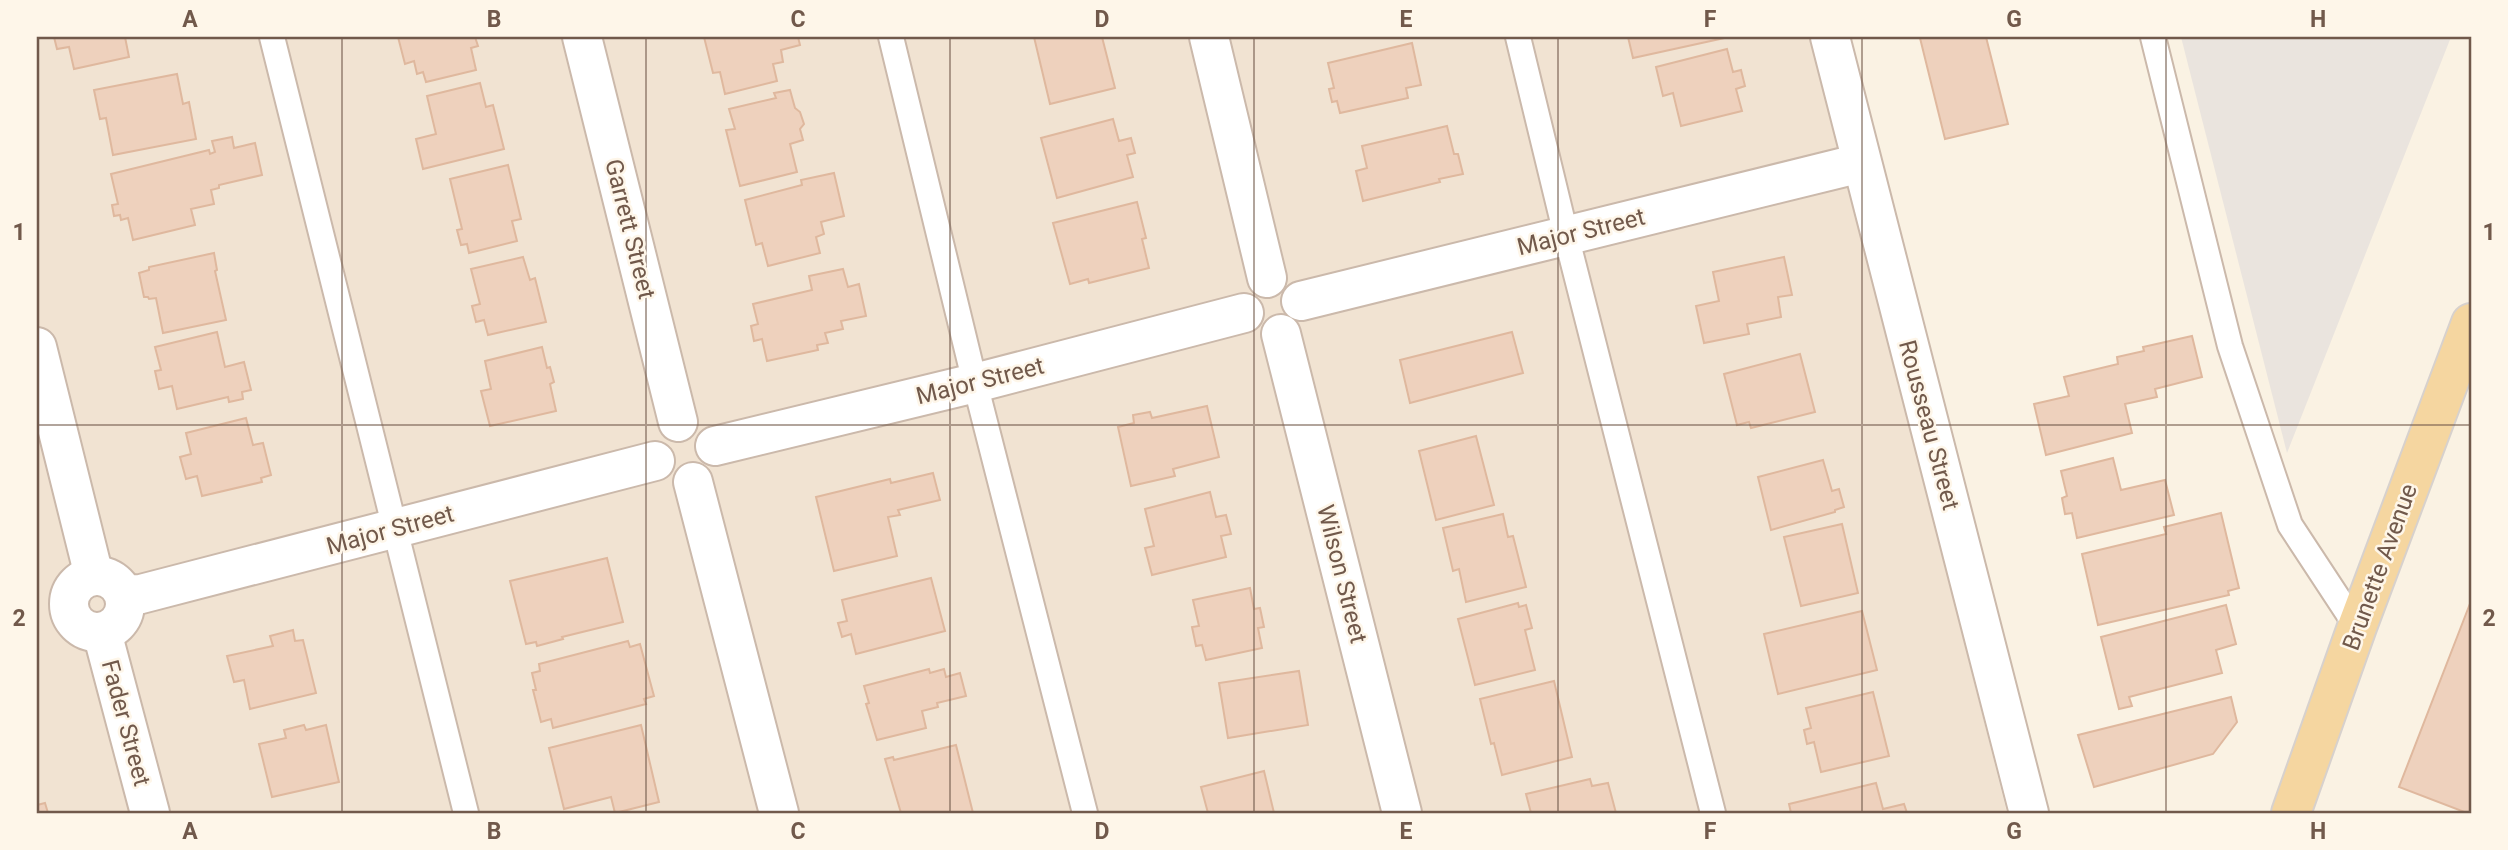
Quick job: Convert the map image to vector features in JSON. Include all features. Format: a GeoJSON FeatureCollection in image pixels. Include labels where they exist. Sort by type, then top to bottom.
{"type":"FeatureCollection","features":[{"type":"Feature","properties":{"kind":"main road","name":"Brunette Avenue"},"geometry":{"type":"LineString","coordinates":[[2291,813],[2357,627],[2471,323]]}},
{"type":"Feature","properties":{"kind":"street","name":"Garrett Street"},"geometry":{"type":"LineString","coordinates":[[582,37],[678,422]]}},
{"type":"Feature","properties":{"kind":"street"},"geometry":{"type":"LineString","coordinates":[[1209,37],[1266,278]]}},
{"type":"Feature","properties":{"kind":"street","name":"Rousseau Street"},"geometry":{"type":"LineString","coordinates":[[1830,37],[2029,813]]}},
{"type":"Feature","properties":{"kind":"street","name":"Major Street"},"geometry":{"type":"LineString","coordinates":[[1301,301],[1861,163]]}},
{"type":"Feature","properties":{"kind":"street"},"geometry":{"type":"LineString","coordinates":[[1277,277],[1294,286],[1301,301],[1301,314],[1297,323],[1281,334],[1262,333],[1254,329],[1244,313],[1244,304],[1251,287],[1266,278],[1277,277]]}},
{"type":"Feature","properties":{"kind":"street","name":"Major Street"},"geometry":{"type":"LineString","coordinates":[[715,446],[975,383],[1244,313]]}},
{"type":"Feature","properties":{"kind":"street","name":"Wilson Street"},"geometry":{"type":"LineString","coordinates":[[1281,334],[1402,813]]}},
{"type":"Feature","properties":{"kind":"street"},"geometry":{"type":"LineString","coordinates":[[37,347],[109,586],[125,604],[119,622],[112,629],[102,632],[84,630],[53,615],[69,599],[77,584],[109,586]]}},
{"type":"Feature","properties":{"kind":"street"},"geometry":{"type":"LineString","coordinates":[[678,422],[698,424],[712,437],[715,446],[713,465],[701,478],[693,482],[674,481],[666,477],[655,461],[654,451],[661,433],[678,422]]}},
{"type":"Feature","properties":{"kind":"street","name":"Major Street"},"geometry":{"type":"LineString","coordinates":[[109,586],[141,594],[655,461]]}},
{"type":"Feature","properties":{"kind":"street"},"geometry":{"type":"LineString","coordinates":[[693,482],[779,813]]}},
{"type":"Feature","properties":{"kind":"street","name":"Fader Street"},"geometry":{"type":"LineString","coordinates":[[102,632],[150,813]]}},
{"type":"Feature","properties":{"kind":"lane"},"geometry":{"type":"LineString","coordinates":[[272,37],[466,813]]}},
{"type":"Feature","properties":{"kind":"lane"},"geometry":{"type":"LineString","coordinates":[[891,37],[975,383],[1085,813]]}},
{"type":"Feature","properties":{"kind":"lane"},"geometry":{"type":"LineString","coordinates":[[1518,37],[1713,813]]}},
{"type":"Feature","properties":{"kind":"lane"},"geometry":{"type":"LineString","coordinates":[[2153,37],[2230,346],[2290,525],[2357,627]]}},
{"type":"Feature","properties":{"kind":"shaded area"},"geometry":{"type":"Polygon","coordinates":[[[37,37],[1812,37],[2007,813],[37,813],[37,37]]]}},
{"type":"Feature","properties":{"kind":"shaded area"},"geometry":{"type":"Polygon","coordinates":[[[2181,37],[2451,37],[2287,453],[2181,37]]]}},
{"type":"Feature","properties":{"kind":"building"},"geometry":{"type":"Polygon","coordinates":[[[54,37],[125,37],[129,57],[74,69],[69,47],[57,49],[54,37]]]}},
{"type":"Feature","properties":{"kind":"building"},"geometry":{"type":"Polygon","coordinates":[[[398,37],[475,37],[478,46],[471,48],[476,70],[426,82],[423,72],[417,74],[414,61],[405,64],[398,37]]]}},
{"type":"Feature","properties":{"kind":"building"},"geometry":{"type":"Polygon","coordinates":[[[704,37],[798,37],[800,45],[781,50],[783,62],[773,64],[777,81],[725,94],[720,72],[713,73],[704,37]]]}},
{"type":"Feature","properties":{"kind":"building"},"geometry":{"type":"Polygon","coordinates":[[[1034,37],[1102,37],[1115,88],[1050,104],[1034,37]]]}},
{"type":"Feature","properties":{"kind":"building"},"geometry":{"type":"Polygon","coordinates":[[[1628,37],[1729,37],[1633,58],[1628,37]]]}},
{"type":"Feature","properties":{"kind":"building"},"geometry":{"type":"Polygon","coordinates":[[[1986,37],[2008,124],[1945,139],[1920,38],[1986,37]]]}},
{"type":"Feature","properties":{"kind":"building"},"geometry":{"type":"Polygon","coordinates":[[[1412,43],[1421,85],[1406,88],[1408,98],[1340,113],[1337,101],[1332,102],[1329,89],[1334,88],[1328,63],[1412,43]]]}},
{"type":"Feature","properties":{"kind":"building"},"geometry":{"type":"Polygon","coordinates":[[[1727,49],[1733,72],[1741,70],[1745,86],[1736,89],[1742,111],[1681,126],[1673,93],[1663,96],[1656,67],[1727,49]]]}},
{"type":"Feature","properties":{"kind":"building"},"geometry":{"type":"Polygon","coordinates":[[[177,74],[183,104],[189,102],[196,139],[113,155],[106,118],[100,119],[94,90],[177,74]]]}},
{"type":"Feature","properties":{"kind":"building"},"geometry":{"type":"Polygon","coordinates":[[[480,83],[486,107],[493,105],[504,149],[423,169],[416,139],[436,134],[427,96],[480,83]]]}},
{"type":"Feature","properties":{"kind":"building"},"geometry":{"type":"Polygon","coordinates":[[[790,90],[795,108],[800,112],[804,124],[800,129],[803,140],[790,144],[797,172],[740,186],[726,130],[735,129],[729,109],[776,98],[774,93],[790,90]]]}},
{"type":"Feature","properties":{"kind":"building"},"geometry":{"type":"Polygon","coordinates":[[[1113,119],[1119,141],[1131,138],[1135,153],[1127,155],[1133,177],[1057,198],[1041,138],[1113,119]]]}},
{"type":"Feature","properties":{"kind":"building"},"geometry":{"type":"Polygon","coordinates":[[[1447,126],[1454,154],[1458,154],[1463,174],[1363,201],[1356,171],[1367,168],[1362,146],[1447,126]]]}},
{"type":"Feature","properties":{"kind":"building"},"geometry":{"type":"Polygon","coordinates":[[[232,137],[234,148],[255,143],[262,175],[219,185],[219,188],[211,190],[214,204],[191,209],[195,225],[133,240],[128,218],[121,220],[120,215],[114,216],[112,205],[118,204],[111,174],[209,150],[210,154],[215,152],[212,141],[232,137]]]}},
{"type":"Feature","properties":{"kind":"building"},"geometry":{"type":"Polygon","coordinates":[[[508,165],[521,219],[512,221],[517,241],[469,253],[467,244],[461,245],[457,230],[462,229],[450,179],[508,165]]]}},
{"type":"Feature","properties":{"kind":"building"},"geometry":{"type":"Polygon","coordinates":[[[834,173],[844,216],[821,222],[824,234],[816,237],[820,253],[768,266],[762,243],[756,245],[745,200],[802,185],[801,180],[834,173]]]}},
{"type":"Feature","properties":{"kind":"building"},"geometry":{"type":"Polygon","coordinates":[[[1137,202],[1146,238],[1142,239],[1149,268],[1089,283],[1088,279],[1070,284],[1053,223],[1137,202]]]}},
{"type":"Feature","properties":{"kind":"building"},"geometry":{"type":"Polygon","coordinates":[[[214,253],[215,271],[226,320],[163,333],[156,298],[144,297],[139,273],[149,270],[149,267],[214,253]]]}},
{"type":"Feature","properties":{"kind":"building"},"geometry":{"type":"Polygon","coordinates":[[[523,257],[530,280],[535,278],[546,322],[488,335],[484,320],[476,322],[472,306],[480,304],[471,269],[523,257]]]}},
{"type":"Feature","properties":{"kind":"building"},"geometry":{"type":"Polygon","coordinates":[[[1784,257],[1792,295],[1778,297],[1781,317],[1747,324],[1749,334],[1704,343],[1696,306],[1719,301],[1713,272],[1784,257]]]}},
{"type":"Feature","properties":{"kind":"building"},"geometry":{"type":"Polygon","coordinates":[[[843,269],[848,287],[859,284],[866,316],[841,321],[843,329],[825,333],[828,343],[817,345],[818,350],[767,361],[762,339],[754,341],[751,326],[758,324],[753,304],[812,290],[809,276],[843,269]]]}},
{"type":"Feature","properties":{"kind":"building"},"geometry":{"type":"Polygon","coordinates":[[[217,332],[225,367],[244,362],[251,390],[242,392],[243,399],[229,402],[228,397],[177,409],[172,386],[159,389],[155,371],[161,370],[155,347],[217,332]]]}},
{"type":"Feature","properties":{"kind":"building"},"geometry":{"type":"Polygon","coordinates":[[[1512,332],[1523,373],[1410,403],[1400,360],[1512,332]]]}},
{"type":"Feature","properties":{"kind":"building"},"geometry":{"type":"Polygon","coordinates":[[[2192,336],[2202,377],[2155,389],[2157,397],[2125,404],[2132,433],[2046,455],[2034,404],[2069,396],[2064,377],[2118,364],[2117,357],[2144,351],[2143,347],[2192,336]]]}},
{"type":"Feature","properties":{"kind":"building"},"geometry":{"type":"Polygon","coordinates":[[[542,347],[554,382],[550,384],[556,411],[490,426],[481,391],[491,389],[485,361],[542,347]]]}},
{"type":"Feature","properties":{"kind":"building"},"geometry":{"type":"Polygon","coordinates":[[[1800,354],[1815,412],[1751,428],[1749,422],[1737,425],[1724,374],[1800,354]]]}},
{"type":"Feature","properties":{"kind":"building"},"geometry":{"type":"Polygon","coordinates":[[[1207,406],[1219,457],[1173,469],[1175,476],[1131,486],[1118,427],[1134,423],[1133,415],[1150,412],[1152,418],[1207,406]]]}},
{"type":"Feature","properties":{"kind":"building"},"geometry":{"type":"Polygon","coordinates":[[[246,418],[253,445],[263,443],[271,475],[261,478],[262,482],[202,496],[197,476],[186,479],[180,457],[191,454],[186,433],[246,418]]]}},
{"type":"Feature","properties":{"kind":"building"},"geometry":{"type":"Polygon","coordinates":[[[1476,436],[1494,505],[1436,520],[1419,451],[1476,436]]]}},
{"type":"Feature","properties":{"kind":"building"},"geometry":{"type":"Polygon","coordinates":[[[2113,458],[2121,490],[2165,480],[2174,515],[2077,538],[2072,513],[2065,514],[2062,498],[2067,496],[2061,471],[2113,458]]]}},
{"type":"Feature","properties":{"kind":"building"},"geometry":{"type":"Polygon","coordinates":[[[1823,460],[1832,491],[1839,489],[1844,507],[1771,530],[1758,477],[1823,460]]]}},
{"type":"Feature","properties":{"kind":"building"},"geometry":{"type":"Polygon","coordinates":[[[933,473],[940,500],[898,510],[900,515],[888,517],[897,556],[834,571],[816,497],[890,479],[891,483],[933,473]]]}},
{"type":"Feature","properties":{"kind":"building"},"geometry":{"type":"Polygon","coordinates":[[[1210,492],[1216,517],[1226,515],[1231,534],[1221,536],[1226,557],[1152,575],[1145,548],[1154,546],[1145,509],[1210,492]]]}},
{"type":"Feature","properties":{"kind":"building"},"geometry":{"type":"Polygon","coordinates":[[[2221,513],[2239,588],[2228,591],[2229,595],[2098,625],[2082,554],[2166,534],[2164,527],[2221,513]]]}},
{"type":"Feature","properties":{"kind":"building"},"geometry":{"type":"Polygon","coordinates":[[[1503,514],[1508,537],[1513,536],[1526,587],[1466,602],[1459,569],[1453,571],[1443,528],[1503,514]]]}},
{"type":"Feature","properties":{"kind":"building"},"geometry":{"type":"Polygon","coordinates":[[[1842,524],[1858,593],[1801,606],[1784,537],[1842,524]]]}},
{"type":"Feature","properties":{"kind":"building"},"geometry":{"type":"Polygon","coordinates":[[[607,558],[623,622],[537,646],[536,642],[526,644],[510,581],[607,558]]]}},
{"type":"Feature","properties":{"kind":"building"},"geometry":{"type":"Polygon","coordinates":[[[931,578],[945,631],[856,654],[851,634],[842,637],[838,623],[847,621],[842,600],[931,578]]]}},
{"type":"Feature","properties":{"kind":"building"},"geometry":{"type":"Polygon","coordinates":[[[1250,588],[1254,609],[1260,608],[1264,627],[1258,628],[1262,648],[1206,660],[1202,645],[1196,646],[1192,627],[1199,626],[1193,600],[1250,588]]]}},
{"type":"Feature","properties":{"kind":"building"},"geometry":{"type":"Polygon","coordinates":[[[2471,601],[2471,813],[2467,813],[2399,787],[2471,601]]]}},
{"type":"Feature","properties":{"kind":"building"},"geometry":{"type":"Polygon","coordinates":[[[1518,603],[1519,607],[1526,605],[1532,628],[1525,630],[1535,670],[1475,685],[1458,619],[1518,603]]]}},
{"type":"Feature","properties":{"kind":"building"},"geometry":{"type":"Polygon","coordinates":[[[2226,605],[2236,644],[2216,650],[2222,673],[2129,697],[2132,706],[2119,709],[2101,637],[2226,605]]]}},
{"type":"Feature","properties":{"kind":"building"},"geometry":{"type":"Polygon","coordinates":[[[1862,611],[1877,670],[1778,694],[1764,634],[1862,611]]]}},
{"type":"Feature","properties":{"kind":"building"},"geometry":{"type":"Polygon","coordinates":[[[293,630],[295,641],[303,640],[316,693],[250,709],[244,680],[234,682],[227,656],[273,646],[270,636],[293,630]]]}},
{"type":"Feature","properties":{"kind":"building"},"geometry":{"type":"Polygon","coordinates":[[[628,641],[630,647],[640,644],[654,696],[644,699],[646,704],[553,728],[551,719],[541,722],[532,673],[540,671],[539,664],[628,641]]]}},
{"type":"Feature","properties":{"kind":"building"},"geometry":{"type":"Polygon","coordinates":[[[929,669],[930,673],[944,669],[946,677],[960,673],[966,696],[937,703],[938,707],[922,711],[926,728],[877,740],[866,704],[869,703],[864,686],[929,669]]]}},
{"type":"Feature","properties":{"kind":"building"},"geometry":{"type":"Polygon","coordinates":[[[1299,671],[1308,725],[1228,738],[1219,683],[1299,671]]]}},
{"type":"Feature","properties":{"kind":"building"},"geometry":{"type":"Polygon","coordinates":[[[1554,681],[1572,757],[1502,775],[1480,699],[1554,681]]]}},
{"type":"Feature","properties":{"kind":"building"},"geometry":{"type":"Polygon","coordinates":[[[1873,692],[1889,756],[1821,772],[1814,742],[1807,744],[1804,730],[1811,728],[1806,708],[1873,692]]]}},
{"type":"Feature","properties":{"kind":"building"},"geometry":{"type":"Polygon","coordinates":[[[2231,697],[2237,722],[2213,754],[2094,787],[2078,735],[2231,697]]]}},
{"type":"Feature","properties":{"kind":"building"},"geometry":{"type":"Polygon","coordinates":[[[304,725],[306,730],[326,725],[339,782],[272,797],[259,744],[286,738],[284,730],[304,725]]]}},
{"type":"Feature","properties":{"kind":"building"},"geometry":{"type":"Polygon","coordinates":[[[641,725],[659,802],[615,813],[611,797],[564,809],[549,748],[641,725]]]}},
{"type":"Feature","properties":{"kind":"building"},"geometry":{"type":"Polygon","coordinates":[[[956,745],[973,813],[901,813],[885,759],[893,757],[894,760],[956,745]]]}},
{"type":"Feature","properties":{"kind":"building"},"geometry":{"type":"Polygon","coordinates":[[[1264,771],[1274,813],[1208,813],[1201,787],[1264,771]]]}},
{"type":"Feature","properties":{"kind":"building"},"geometry":{"type":"Polygon","coordinates":[[[1590,779],[1592,786],[1608,783],[1616,813],[1531,813],[1526,794],[1590,779]]]}},
{"type":"Feature","properties":{"kind":"building"},"geometry":{"type":"Polygon","coordinates":[[[1876,783],[1883,809],[1904,804],[1907,813],[1791,813],[1789,804],[1876,783]]]}},
{"type":"Feature","properties":{"kind":"building"},"geometry":{"type":"Polygon","coordinates":[[[45,803],[48,813],[37,813],[37,805],[45,803]]]}}]}
